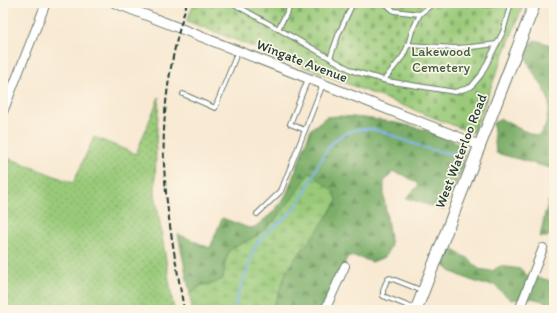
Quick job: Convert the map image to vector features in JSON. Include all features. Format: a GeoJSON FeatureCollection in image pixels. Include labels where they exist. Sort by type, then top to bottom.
{"type":"FeatureCollection","features":[{"type":"Feature","properties":{"kind":"main road","name":"West Waterloo Road"},"geometry":{"type":"LineString","coordinates":[[416,310],[535,3]]}},
{"type":"Feature","properties":{"kind":"street"},"geometry":{"type":"LineString","coordinates":[[3,112],[46,3]]}},
{"type":"Feature","properties":{"kind":"street","name":"Wingate Avenue"},"geometry":{"type":"LineString","coordinates":[[115,3],[479,145]]}},
{"type":"Feature","properties":{"kind":"street"},"geometry":{"type":"LineString","coordinates":[[519,310],[543,248]]}},
{"type":"Feature","properties":{"kind":"street"},"geometry":{"type":"LineString","coordinates":[[325,310],[345,266]]}},
{"type":"Feature","properties":{"kind":"lane"},"geometry":{"type":"LineString","coordinates":[[232,3],[353,71],[384,80],[455,92],[471,87],[481,75],[497,44],[511,3]]}},
{"type":"Feature","properties":{"kind":"lane"},"geometry":{"type":"LineString","coordinates":[[278,29],[292,3]]}},
{"type":"Feature","properties":{"kind":"lane"},"geometry":{"type":"LineString","coordinates":[[330,58],[339,33],[353,3]]}},
{"type":"Feature","properties":{"kind":"lane"},"geometry":{"type":"LineString","coordinates":[[385,3],[394,11],[420,14]]}},
{"type":"Feature","properties":{"kind":"lane"},"geometry":{"type":"LineString","coordinates":[[384,80],[403,56],[420,14],[434,3]]}},
{"type":"Feature","properties":{"kind":"lane"},"geometry":{"type":"LineString","coordinates":[[479,3],[488,5],[504,3]]}},
{"type":"Feature","properties":{"kind":"lane"},"geometry":{"type":"LineString","coordinates":[[408,45],[455,48],[497,44]]}},
{"type":"Feature","properties":{"kind":"lane"},"geometry":{"type":"LineString","coordinates":[[183,94],[215,108],[238,51]]}},
{"type":"Feature","properties":{"kind":"lane"},"geometry":{"type":"LineString","coordinates":[[305,130],[290,124],[308,78]]}},
{"type":"Feature","properties":{"kind":"lane"},"geometry":{"type":"LineString","coordinates":[[257,214],[281,191],[323,84]]}},
{"type":"Feature","properties":{"kind":"lane"},"geometry":{"type":"LineString","coordinates":[[416,310],[383,296],[382,293],[385,283],[390,278],[423,291]]}},
{"type":"Feature","properties":{"kind":"green space","name":"Lakewood Cemetery"},"geometry":{"type":"Polygon","coordinates":[[[194,3],[524,3],[473,133],[187,21],[194,3]]]}},
{"type":"Feature","properties":{"kind":"green space"},"geometry":{"type":"Polygon","coordinates":[[[535,40],[554,46],[554,169],[496,153],[493,123],[501,119],[537,136],[545,126],[549,110],[549,102],[543,87],[531,69],[526,54],[526,45],[535,40]]]}},
{"type":"Feature","properties":{"kind":"green space"},"geometry":{"type":"Polygon","coordinates":[[[159,97],[155,193],[174,310],[3,310],[3,282],[9,261],[3,259],[3,156],[73,183],[94,137],[136,154],[159,97]]]}},
{"type":"Feature","properties":{"kind":"green space"},"geometry":{"type":"Polygon","coordinates":[[[338,116],[368,118],[422,129],[453,141],[464,149],[463,167],[444,210],[406,198],[418,186],[417,183],[404,175],[393,172],[384,182],[384,198],[391,245],[385,257],[372,262],[361,258],[348,256],[321,310],[294,310],[284,308],[280,310],[272,310],[287,270],[315,234],[337,202],[310,173],[288,204],[270,225],[247,241],[230,249],[225,262],[223,279],[213,284],[201,285],[190,294],[178,234],[210,248],[222,218],[249,228],[255,227],[271,214],[287,193],[311,129],[326,117],[338,116]]]}},
{"type":"Feature","properties":{"kind":"green space"},"geometry":{"type":"Polygon","coordinates":[[[310,172],[334,192],[337,201],[315,234],[287,270],[272,310],[192,310],[190,294],[202,285],[213,284],[223,279],[225,262],[230,249],[247,241],[270,225],[310,172]]]}},
{"type":"Feature","properties":{"kind":"green space"},"geometry":{"type":"Polygon","coordinates":[[[554,184],[554,232],[547,237],[540,237],[545,213],[554,184]]]}},
{"type":"Feature","properties":{"kind":"green space"},"geometry":{"type":"Polygon","coordinates":[[[453,249],[468,258],[479,269],[492,271],[500,266],[521,269],[530,278],[541,278],[554,282],[554,310],[552,310],[543,301],[531,298],[511,300],[494,285],[482,284],[450,271],[440,262],[446,252],[453,249]]]}},
{"type":"Feature","properties":{"kind":"waterway"},"geometry":{"type":"LineString","coordinates":[[233,310],[256,244],[266,233],[286,218],[294,209],[302,198],[328,148],[337,139],[349,132],[372,129],[427,148],[443,152],[460,153]]}},
{"type":"Feature","properties":{"kind":"railway"},"geometry":{"type":"LineString","coordinates":[[184,310],[168,213],[165,180],[164,135],[167,91],[171,68],[175,46],[187,3]]}}]}
